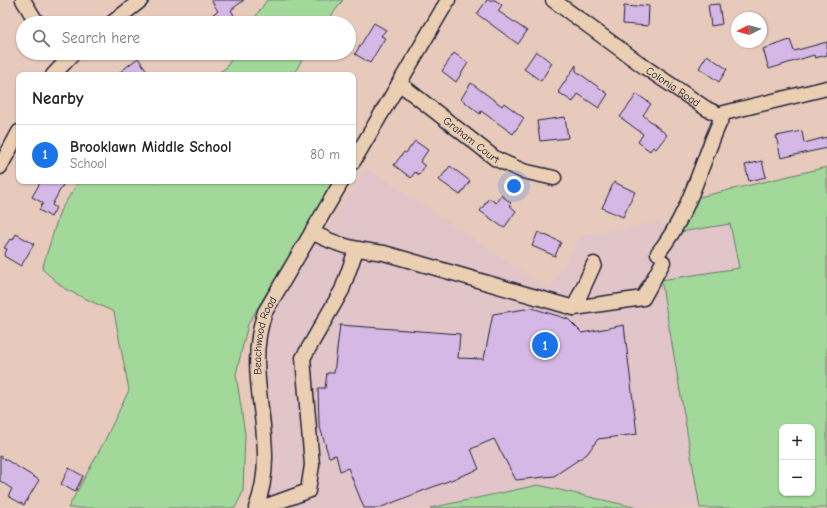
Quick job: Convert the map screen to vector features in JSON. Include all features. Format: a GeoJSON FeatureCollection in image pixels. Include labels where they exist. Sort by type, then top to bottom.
{"type":"FeatureCollection","features":[{"type":"Feature","properties":{"kind":"street"},"geometry":{"type":"LineString","coordinates":[[23,0],[33,16]]}},
{"type":"Feature","properties":{"kind":"street"},"geometry":{"type":"LineString","coordinates":[[121,16],[141,0]]}},
{"type":"Feature","properties":{"kind":"street"},"geometry":{"type":"LineString","coordinates":[[356,157],[448,0]]}},
{"type":"Feature","properties":{"kind":"street","name":"Colonia Road"},"geometry":{"type":"LineString","coordinates":[[553,0],[646,68],[707,109],[722,116]]}},
{"type":"Feature","properties":{"kind":"street"},"geometry":{"type":"LineString","coordinates":[[55,72],[62,60]]}},
{"type":"Feature","properties":{"kind":"street","name":"Graham Court"},"geometry":{"type":"LineString","coordinates":[[399,83],[496,159],[523,171],[554,178]]}},
{"type":"Feature","properties":{"kind":"street"},"geometry":{"type":"LineString","coordinates":[[312,232],[335,244],[356,250],[384,253],[574,308],[643,298],[660,257],[673,235],[689,200],[724,113],[827,88]]}},
{"type":"Feature","properties":{"kind":"street"},"geometry":{"type":"LineString","coordinates":[[0,167],[16,138]]}},
{"type":"Feature","properties":{"kind":"street","name":"Beachwood Road"},"geometry":{"type":"LineString","coordinates":[[256,508],[263,487],[266,465],[266,449],[256,376],[259,330],[265,312],[340,184]]}},
{"type":"Feature","properties":{"kind":"street"},"geometry":{"type":"LineString","coordinates":[[261,508],[308,491],[312,465],[304,358],[342,290],[356,250]]}},
{"type":"Feature","properties":{"kind":"street"},"geometry":{"type":"LineString","coordinates":[[574,308],[594,264]]}},
{"type":"Feature","properties":{"kind":"shaded area"},"geometry":{"type":"Polygon","coordinates":[[[366,167],[550,290],[580,236],[660,222],[674,233],[730,224],[827,258],[827,491],[815,495],[815,424],[779,424],[779,496],[810,496],[769,508],[638,508],[538,485],[430,508],[263,508],[270,469],[271,430],[261,357],[264,333],[309,247],[334,218],[366,167]]]}},
{"type":"Feature","properties":{"kind":"green space"},"geometry":{"type":"Polygon","coordinates":[[[267,0],[343,0],[331,16],[256,16],[267,0]]]}},
{"type":"Feature","properties":{"kind":"green space"},"geometry":{"type":"Polygon","coordinates":[[[231,60],[302,60],[296,72],[219,72],[226,68],[231,60]]]}},
{"type":"Feature","properties":{"kind":"green space"},"geometry":{"type":"Polygon","coordinates":[[[827,167],[827,508],[700,508],[661,280],[739,268],[730,224],[674,233],[691,199],[827,167]]]}},
{"type":"Feature","properties":{"kind":"green space"},"geometry":{"type":"Polygon","coordinates":[[[77,184],[332,184],[248,324],[236,374],[245,434],[243,492],[235,508],[68,508],[104,442],[129,390],[114,312],[65,289],[42,269],[60,211],[77,184]]]}},
{"type":"Feature","properties":{"kind":"green space"},"geometry":{"type":"Polygon","coordinates":[[[538,485],[638,508],[430,508],[538,485]]]}},
{"type":"Feature","properties":{"kind":"building"},"geometry":{"type":"Polygon","coordinates":[[[211,0],[244,0],[231,10],[234,15],[233,16],[215,16],[213,14],[218,11],[211,0]]]}},
{"type":"Feature","properties":{"kind":"building"},"geometry":{"type":"Polygon","coordinates":[[[487,0],[495,0],[502,5],[498,11],[527,31],[518,44],[477,14],[487,0]]]}},
{"type":"Feature","properties":{"kind":"building"},"geometry":{"type":"Polygon","coordinates":[[[719,4],[722,24],[711,26],[708,5],[719,4]]]}},
{"type":"Feature","properties":{"kind":"building"},"geometry":{"type":"Polygon","coordinates":[[[639,5],[649,6],[648,26],[623,24],[624,6],[637,7],[639,5]]]}},
{"type":"Feature","properties":{"kind":"building"},"geometry":{"type":"Polygon","coordinates":[[[374,23],[386,30],[381,36],[385,38],[370,63],[356,55],[374,23]]]}},
{"type":"Feature","properties":{"kind":"building"},"geometry":{"type":"Polygon","coordinates":[[[790,40],[794,51],[827,42],[827,55],[815,58],[814,55],[769,69],[763,49],[790,40]]]}},
{"type":"Feature","properties":{"kind":"building"},"geometry":{"type":"Polygon","coordinates":[[[536,51],[552,63],[541,81],[524,69],[536,51]]]}},
{"type":"Feature","properties":{"kind":"building"},"geometry":{"type":"Polygon","coordinates":[[[454,53],[468,63],[456,82],[442,71],[454,53]]]}},
{"type":"Feature","properties":{"kind":"building"},"geometry":{"type":"Polygon","coordinates":[[[707,55],[727,69],[719,82],[699,68],[707,55]]]}},
{"type":"Feature","properties":{"kind":"building"},"geometry":{"type":"Polygon","coordinates":[[[135,60],[139,60],[148,72],[120,72],[135,60]]]}},
{"type":"Feature","properties":{"kind":"building"},"geometry":{"type":"Polygon","coordinates":[[[576,65],[576,71],[608,94],[599,108],[578,94],[573,102],[558,92],[576,65]]]}},
{"type":"Feature","properties":{"kind":"building"},"geometry":{"type":"Polygon","coordinates":[[[471,83],[502,106],[504,103],[524,118],[513,134],[481,111],[480,114],[461,99],[471,83]]]}},
{"type":"Feature","properties":{"kind":"building"},"geometry":{"type":"Polygon","coordinates":[[[637,94],[651,104],[643,115],[667,135],[656,149],[653,147],[650,151],[638,142],[643,134],[620,117],[637,94]]]}},
{"type":"Feature","properties":{"kind":"building"},"geometry":{"type":"Polygon","coordinates":[[[565,117],[568,138],[540,141],[537,121],[565,117]]]}},
{"type":"Feature","properties":{"kind":"building"},"geometry":{"type":"Polygon","coordinates":[[[802,131],[804,143],[827,137],[827,148],[781,158],[776,136],[802,131]]]}},
{"type":"Feature","properties":{"kind":"building"},"geometry":{"type":"Polygon","coordinates":[[[415,141],[428,150],[420,162],[425,166],[419,175],[415,172],[411,178],[394,165],[415,141]]]}},
{"type":"Feature","properties":{"kind":"building"},"geometry":{"type":"Polygon","coordinates":[[[762,161],[766,177],[749,181],[745,165],[762,161]]]}},
{"type":"Feature","properties":{"kind":"building"},"geometry":{"type":"Polygon","coordinates":[[[450,166],[470,181],[460,195],[439,180],[450,166]]]}},
{"type":"Feature","properties":{"kind":"building"},"geometry":{"type":"Polygon","coordinates":[[[614,182],[635,192],[623,217],[602,208],[614,182]]]}},
{"type":"Feature","properties":{"kind":"building"},"geometry":{"type":"Polygon","coordinates":[[[39,184],[63,184],[52,205],[56,208],[51,217],[39,210],[43,203],[32,197],[39,184]]]}},
{"type":"Feature","properties":{"kind":"building"},"geometry":{"type":"Polygon","coordinates":[[[501,195],[511,203],[509,205],[516,211],[504,228],[480,211],[489,198],[496,203],[501,195]]]}},
{"type":"Feature","properties":{"kind":"building"},"geometry":{"type":"Polygon","coordinates":[[[538,232],[561,242],[555,256],[532,246],[538,232]]]}},
{"type":"Feature","properties":{"kind":"building"},"geometry":{"type":"Polygon","coordinates":[[[16,234],[34,244],[21,266],[4,256],[7,249],[4,248],[10,239],[13,240],[16,234]]]}},
{"type":"Feature","properties":{"kind":"building"},"geometry":{"type":"Polygon","coordinates":[[[532,308],[568,319],[582,333],[624,325],[637,434],[598,439],[587,454],[554,476],[516,480],[494,439],[471,449],[479,469],[379,508],[364,508],[348,468],[340,471],[336,455],[329,457],[319,424],[318,388],[325,388],[327,373],[334,373],[340,325],[460,334],[458,358],[484,359],[493,314],[532,308]]]}},
{"type":"Feature","properties":{"kind":"building"},"geometry":{"type":"Polygon","coordinates":[[[0,456],[39,480],[24,505],[8,496],[12,489],[0,481],[0,456]]]}},
{"type":"Feature","properties":{"kind":"building"},"geometry":{"type":"Polygon","coordinates":[[[69,468],[83,476],[75,492],[61,484],[69,468]]]}},
{"type":"Feature","properties":{"kind":"place","name":"Brooklawn Middle School"},"geometry":{"type":"Point","coordinates":[545,345]}}]}
